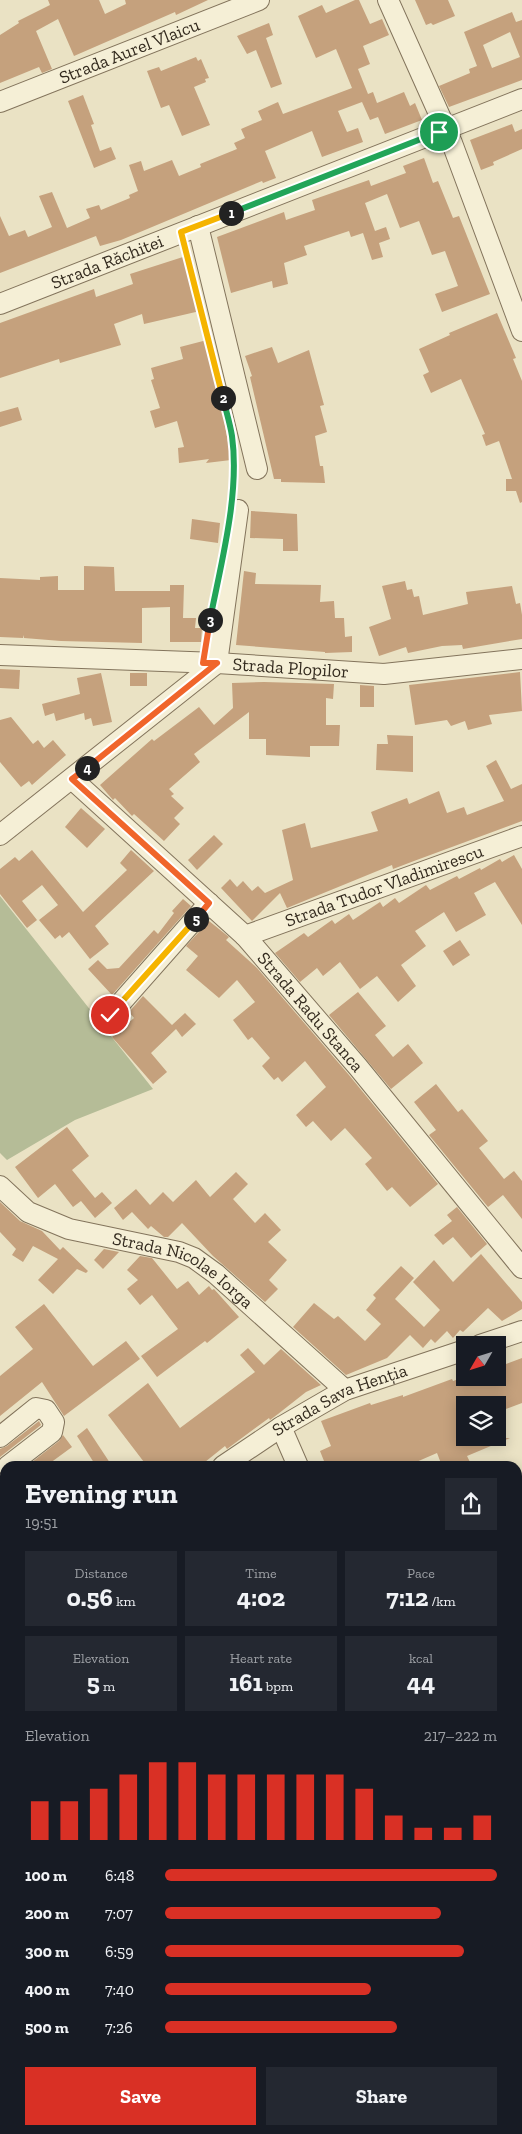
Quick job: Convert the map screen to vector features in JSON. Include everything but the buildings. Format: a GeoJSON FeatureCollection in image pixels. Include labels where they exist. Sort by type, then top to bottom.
{"type":"FeatureCollection","features":[{"type":"Feature","properties":{"kind":"street","name":"Strada Aurel Vlaicu"},"geometry":{"type":"LineString","coordinates":[[0,102],[259,0]]}},
{"type":"Feature","properties":{"kind":"street"},"geometry":{"type":"LineString","coordinates":[[388,0],[447,128],[522,331]]}},
{"type":"Feature","properties":{"kind":"street","name":"Strada Răchitei"},"geometry":{"type":"LineString","coordinates":[[0,304],[522,99]]}},
{"type":"Feature","properties":{"kind":"street"},"geometry":{"type":"LineString","coordinates":[[198,226],[256,469]]}},
{"type":"Feature","properties":{"kind":"street"},"geometry":{"type":"LineString","coordinates":[[0,835],[217,663],[234,506]]}},
{"type":"Feature","properties":{"kind":"street","name":"Strada Plopilor"},"geometry":{"type":"LineString","coordinates":[[0,655],[217,663],[384,674],[522,659]]}},
{"type":"Feature","properties":{"kind":"street","name":"Strada Radu Stanca"},"geometry":{"type":"LineString","coordinates":[[72,779],[245,936],[352,1060],[522,1268]]}},
{"type":"Feature","properties":{"kind":"street","name":"Strada Tudor Vladimirescu"},"geometry":{"type":"LineString","coordinates":[[245,936],[522,836]]}},
{"type":"Feature","properties":{"kind":"street"},"geometry":{"type":"LineString","coordinates":[[110,1015],[209,903]]}},
{"type":"Feature","properties":{"kind":"street","name":"Strada Nicolae Iorga"},"geometry":{"type":"LineString","coordinates":[[0,1186],[28,1212],[69,1229],[179,1252],[194,1258],[222,1279],[345,1390]]}},
{"type":"Feature","properties":{"kind":"street"},"geometry":{"type":"LineString","coordinates":[[506,1336],[522,1331]]}},
{"type":"Feature","properties":{"kind":"street","name":"Strada Sava Henția"},"geometry":{"type":"LineString","coordinates":[[230,1461],[281,1427],[345,1390],[456,1353]]}},
{"type":"Feature","properties":{"kind":"street"},"geometry":{"type":"LineString","coordinates":[[0,1437],[36,1408],[46,1410],[54,1422],[52,1432],[14,1461]]}},
{"type":"Feature","properties":{"kind":"street"},"geometry":{"type":"LineString","coordinates":[[281,1427],[296,1461]]}},
{"type":"Feature","properties":{"kind":"path"},"geometry":{"type":"LineString","coordinates":[[232,446],[234,506]]}},
{"type":"Feature","properties":{"kind":"green space"},"geometry":{"type":"Polygon","coordinates":[[[0,896],[153,1089],[75,1120],[7,1160],[0,1153],[0,896]]]}},
{"type":"Feature","properties":{"kind":"route"},"geometry":{"type":"LineString","coordinates":[[110,1015],[209,903],[72,779],[217,663],[203,663],[230,508],[233,465],[232,436],[202,308],[181,232],[439,132]]}}]}
